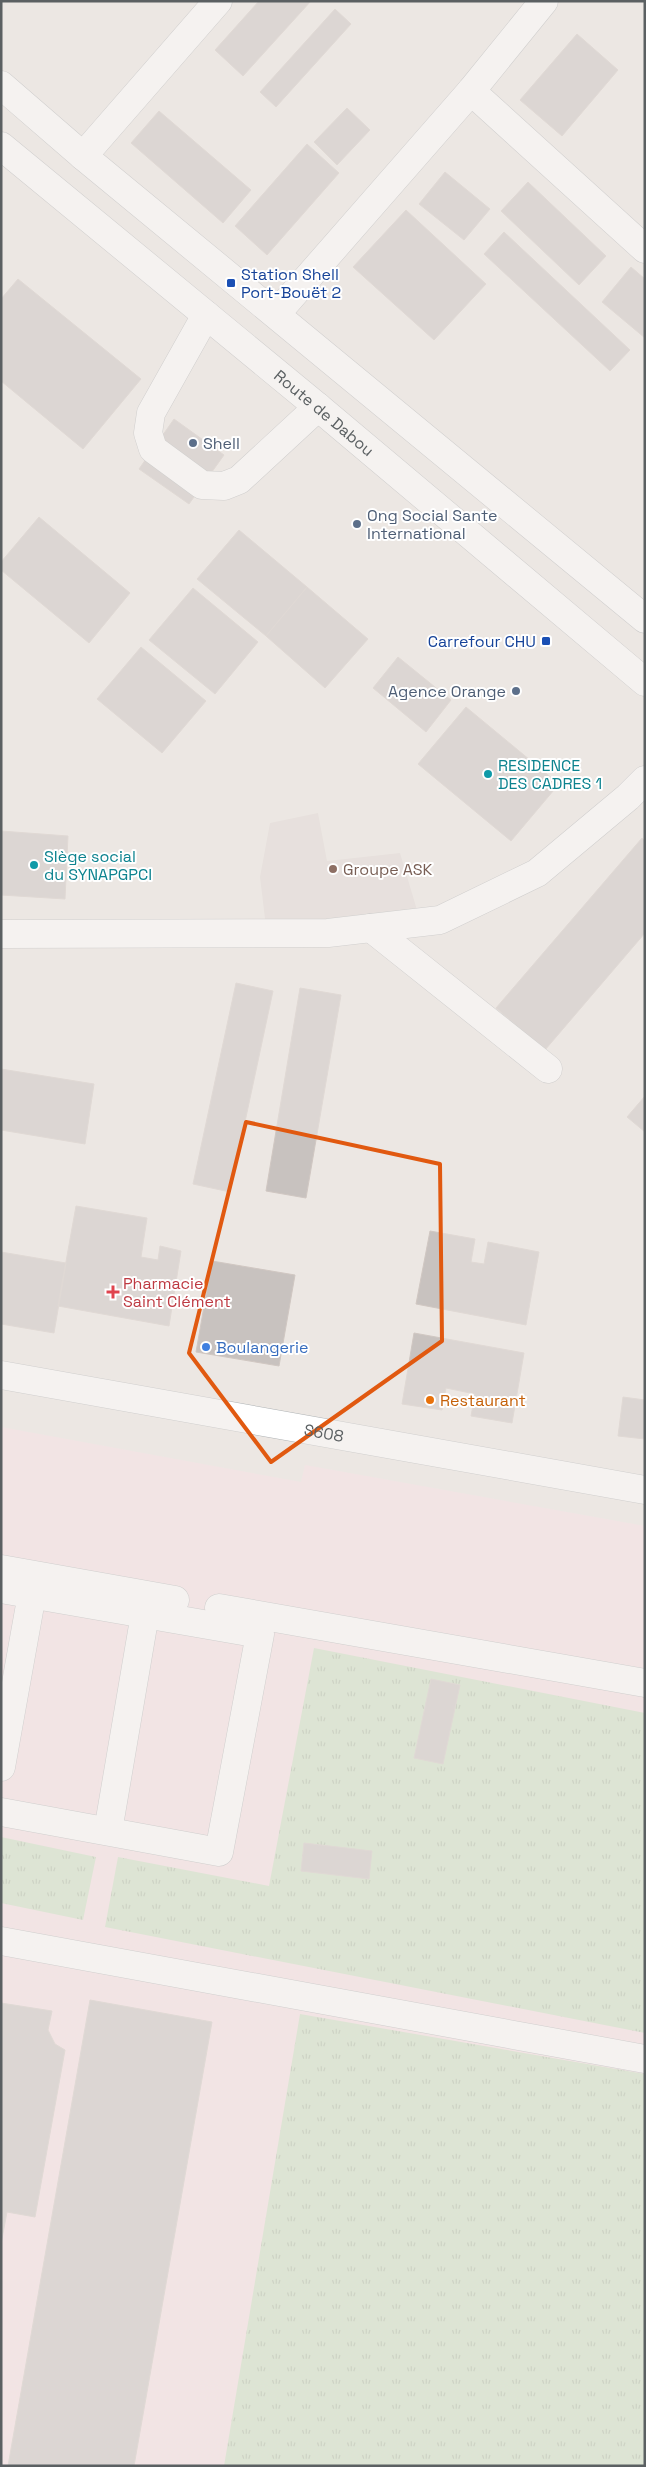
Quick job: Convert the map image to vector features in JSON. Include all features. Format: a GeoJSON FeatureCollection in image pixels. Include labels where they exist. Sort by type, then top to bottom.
{"type":"FeatureCollection","features":[{"type":"Feature","properties":{"kind":"street"},"geometry":{"type":"LineString","coordinates":[[83,156],[218,1]]}},
{"type":"Feature","properties":{"kind":"street"},"geometry":{"type":"LineString","coordinates":[[276,314],[471,91],[544,1]]}},
{"type":"Feature","properties":{"kind":"street"},"geometry":{"type":"LineString","coordinates":[[1,85],[83,156],[645,619]]}},
{"type":"Feature","properties":{"kind":"street"},"geometry":{"type":"LineString","coordinates":[[471,91],[645,250]]}},
{"type":"Feature","properties":{"kind":"street","name":"Route de Dabou"},"geometry":{"type":"LineString","coordinates":[[1,146],[318,407],[645,682]]}},
{"type":"Feature","properties":{"kind":"street"},"geometry":{"type":"LineString","coordinates":[[206,315],[150,413],[148,433],[153,449],[202,485],[224,486],[239,480],[318,407]]}},
{"type":"Feature","properties":{"kind":"street"},"geometry":{"type":"LineString","coordinates":[[1,934],[328,933],[440,920],[536,873],[628,797],[645,780]]}},
{"type":"Feature","properties":{"kind":"street"},"geometry":{"type":"LineString","coordinates":[[371,928],[548,1069]]}},
{"type":"Feature","properties":{"kind":"street","name":"S608"},"geometry":{"type":"LineString","coordinates":[[1,1375],[645,1490]]}},
{"type":"Feature","properties":{"kind":"street"},"geometry":{"type":"LineString","coordinates":[[1,1569],[645,1683]]}},
{"type":"Feature","properties":{"kind":"street"},"geometry":{"type":"LineString","coordinates":[[1,1589],[260,1634],[219,1852],[1,1812]]}},
{"type":"Feature","properties":{"kind":"street"},"geometry":{"type":"LineString","coordinates":[[1,1767],[32,1594]]}},
{"type":"Feature","properties":{"kind":"street"},"geometry":{"type":"LineString","coordinates":[[108,1831],[145,1614]]}},
{"type":"Feature","properties":{"kind":"street"},"geometry":{"type":"LineString","coordinates":[[1,1941],[645,2059]]}},
{"type":"Feature","properties":{"kind":"highlighted area"},"geometry":{"type":"Polygon","coordinates":[[[246,1122],[440,1164],[442,1341],[271,1462],[189,1353],[246,1122]]]}},
{"type":"Feature","properties":{"kind":"shaded area","name":"Groupe ASK"},"geometry":{"type":"Polygon","coordinates":[[[318,813],[327,861],[400,853],[417,910],[266,927],[260,877],[270,823],[318,813]]]}},
{"type":"Feature","properties":{"kind":"shaded area"},"geometry":{"type":"Polygon","coordinates":[[[1,1427],[301,1482],[305,1465],[645,1526],[645,2466],[1,2466],[1,1427]]]}},
{"type":"Feature","properties":{"kind":"green space"},"geometry":{"type":"Polygon","coordinates":[[[314,1648],[645,1713],[645,2033],[105,1927],[118,1857],[269,1886],[314,1648]]]}},
{"type":"Feature","properties":{"kind":"green space"},"geometry":{"type":"Polygon","coordinates":[[[1,1837],[96,1857],[83,1920],[1,1903],[1,1837]]]}},
{"type":"Feature","properties":{"kind":"green space"},"geometry":{"type":"Polygon","coordinates":[[[300,2014],[645,2074],[645,2466],[224,2466],[300,2014]]]}},
{"type":"Feature","properties":{"kind":"building"},"geometry":{"type":"Polygon","coordinates":[[[259,1],[311,1],[243,76],[215,50],[259,1]]]}},
{"type":"Feature","properties":{"kind":"building"},"geometry":{"type":"Polygon","coordinates":[[[335,9],[351,24],[276,107],[260,92],[335,9]]]}},
{"type":"Feature","properties":{"kind":"building"},"geometry":{"type":"Polygon","coordinates":[[[577,34],[618,70],[562,136],[520,100],[577,34]]]}},
{"type":"Feature","properties":{"kind":"building"},"geometry":{"type":"Polygon","coordinates":[[[347,108],[370,130],[337,165],[314,142],[347,108]]]}},
{"type":"Feature","properties":{"kind":"building"},"geometry":{"type":"Polygon","coordinates":[[[159,111],[251,190],[223,223],[131,143],[159,111]]]}},
{"type":"Feature","properties":{"kind":"building"},"geometry":{"type":"Polygon","coordinates":[[[307,144],[339,173],[267,255],[235,226],[307,144]]]}},
{"type":"Feature","properties":{"kind":"building"},"geometry":{"type":"Polygon","coordinates":[[[445,172],[490,209],[464,240],[419,204],[445,172]]]}},
{"type":"Feature","properties":{"kind":"building"},"geometry":{"type":"Polygon","coordinates":[[[528,182],[606,256],[579,285],[501,211],[528,182]]]}},
{"type":"Feature","properties":{"kind":"building"},"geometry":{"type":"Polygon","coordinates":[[[406,210],[486,284],[434,340],[353,267],[406,210]]]}},
{"type":"Feature","properties":{"kind":"building"},"geometry":{"type":"Polygon","coordinates":[[[504,232],[630,350],[610,371],[484,254],[504,232]]]}},
{"type":"Feature","properties":{"kind":"building"},"geometry":{"type":"Polygon","coordinates":[[[631,267],[645,279],[645,338],[602,302],[631,267]]]}},
{"type":"Feature","properties":{"kind":"building"},"geometry":{"type":"Polygon","coordinates":[[[18,279],[141,379],[83,449],[1,381],[1,299],[18,279]]]}},
{"type":"Feature","properties":{"kind":"building"},"geometry":{"type":"Polygon","coordinates":[[[174,419],[224,455],[189,504],[139,469],[174,419]]]}},
{"type":"Feature","properties":{"kind":"building"},"geometry":{"type":"Polygon","coordinates":[[[39,517],[130,593],[89,643],[1,570],[1,562],[39,517]]]}},
{"type":"Feature","properties":{"kind":"building"},"geometry":{"type":"Polygon","coordinates":[[[239,530],[307,587],[266,636],[197,579],[239,530]]]}},
{"type":"Feature","properties":{"kind":"building"},"geometry":{"type":"Polygon","coordinates":[[[307,587],[368,639],[325,688],[266,636],[307,587]]]}},
{"type":"Feature","properties":{"kind":"building"},"geometry":{"type":"Polygon","coordinates":[[[193,588],[258,642],[215,694],[149,640],[193,588]]]}},
{"type":"Feature","properties":{"kind":"building"},"geometry":{"type":"Polygon","coordinates":[[[141,647],[206,701],[162,753],[97,699],[141,647]]]}},
{"type":"Feature","properties":{"kind":"building"},"geometry":{"type":"Polygon","coordinates":[[[398,657],[451,700],[426,732],[373,688],[398,657]]]}},
{"type":"Feature","properties":{"kind":"building","name":"RESIDENCE DES CADRES 1"},"geometry":{"type":"Polygon","coordinates":[[[466,707],[559,784],[511,841],[418,764],[466,707]]]}},
{"type":"Feature","properties":{"kind":"building","name":"SIège social du SYNAPGPCI"},"geometry":{"type":"Polygon","coordinates":[[[1,831],[68,836],[65,899],[1,895],[1,831]]]}},
{"type":"Feature","properties":{"kind":"building"},"geometry":{"type":"Polygon","coordinates":[[[642,838],[645,841],[645,933],[545,1050],[496,1008],[642,838]]]}},
{"type":"Feature","properties":{"kind":"building"},"geometry":{"type":"Polygon","coordinates":[[[236,983],[273,991],[230,1192],[193,1184],[236,983]]]}},
{"type":"Feature","properties":{"kind":"building"},"geometry":{"type":"Polygon","coordinates":[[[300,988],[341,995],[306,1198],[266,1191],[300,988]]]}},
{"type":"Feature","properties":{"kind":"building"},"geometry":{"type":"Polygon","coordinates":[[[1,1069],[94,1084],[85,1144],[1,1130],[1,1069]]]}},
{"type":"Feature","properties":{"kind":"building"},"geometry":{"type":"Polygon","coordinates":[[[645,1096],[645,1132],[627,1117],[645,1096]]]}},
{"type":"Feature","properties":{"kind":"building"},"geometry":{"type":"Polygon","coordinates":[[[76,1206],[147,1218],[141,1257],[158,1260],[160,1246],[181,1251],[169,1326],[58,1306],[76,1206]]]}},
{"type":"Feature","properties":{"kind":"building"},"geometry":{"type":"Polygon","coordinates":[[[430,1231],[475,1239],[471,1262],[484,1264],[488,1242],[539,1252],[526,1325],[416,1304],[430,1231]]]}},
{"type":"Feature","properties":{"kind":"building"},"geometry":{"type":"Polygon","coordinates":[[[1,1252],[66,1263],[54,1333],[1,1324],[1,1252]]]}},
{"type":"Feature","properties":{"kind":"building"},"geometry":{"type":"Polygon","coordinates":[[[212,1261],[295,1275],[279,1366],[196,1352],[212,1261]]]}},
{"type":"Feature","properties":{"kind":"building"},"geometry":{"type":"Polygon","coordinates":[[[414,1333],[524,1353],[512,1423],[471,1416],[475,1394],[446,1388],[442,1410],[402,1404],[414,1333]]]}},
{"type":"Feature","properties":{"kind":"building"},"geometry":{"type":"Polygon","coordinates":[[[623,1397],[645,1400],[645,1439],[618,1436],[623,1397]]]}},
{"type":"Feature","properties":{"kind":"building"},"geometry":{"type":"Polygon","coordinates":[[[431,1679],[460,1685],[443,1764],[414,1758],[431,1679]]]}},
{"type":"Feature","properties":{"kind":"building"},"geometry":{"type":"Polygon","coordinates":[[[304,1843],[372,1851],[369,1879],[301,1871],[304,1843]]]}},
{"type":"Feature","properties":{"kind":"building"},"geometry":{"type":"Polygon","coordinates":[[[90,2000],[212,2022],[134,2466],[8,2466],[90,2000]]]}},
{"type":"Feature","properties":{"kind":"building"},"geometry":{"type":"Polygon","coordinates":[[[1,2003],[52,2011],[48,2030],[55,2044],[65,2050],[35,2217],[7,2212],[1,2244],[1,2003]]]}},
{"type":"Feature","properties":{"kind":"place","name":"Station Shell Port-Bouët 2"},"geometry":{"type":"Point","coordinates":[231,283]}},
{"type":"Feature","properties":{"kind":"place","name":"Shell"},"geometry":{"type":"Point","coordinates":[193,443]}},
{"type":"Feature","properties":{"kind":"place","name":"Ong Social Sante International"},"geometry":{"type":"Point","coordinates":[357,524]}},
{"type":"Feature","properties":{"kind":"place","name":"Carrefour CHU"},"geometry":{"type":"Point","coordinates":[546,641]}},
{"type":"Feature","properties":{"kind":"place","name":"Agence Orange"},"geometry":{"type":"Point","coordinates":[516,691]}},
{"type":"Feature","properties":{"kind":"place","name":"RESIDENCE DES CADRES 1"},"geometry":{"type":"Point","coordinates":[488,774]}},
{"type":"Feature","properties":{"kind":"place","name":"SIège social du SYNAPGPCI"},"geometry":{"type":"Point","coordinates":[34,865]}},
{"type":"Feature","properties":{"kind":"place","name":"Groupe ASK"},"geometry":{"type":"Point","coordinates":[333,869]}},
{"type":"Feature","properties":{"kind":"place","name":"Pharmacie Saint Clément"},"geometry":{"type":"Point","coordinates":[113,1292]}},
{"type":"Feature","properties":{"kind":"place","name":"Boulangerie"},"geometry":{"type":"Point","coordinates":[206,1347]}},
{"type":"Feature","properties":{"kind":"place","name":"Restaurant"},"geometry":{"type":"Point","coordinates":[430,1400]}}]}
